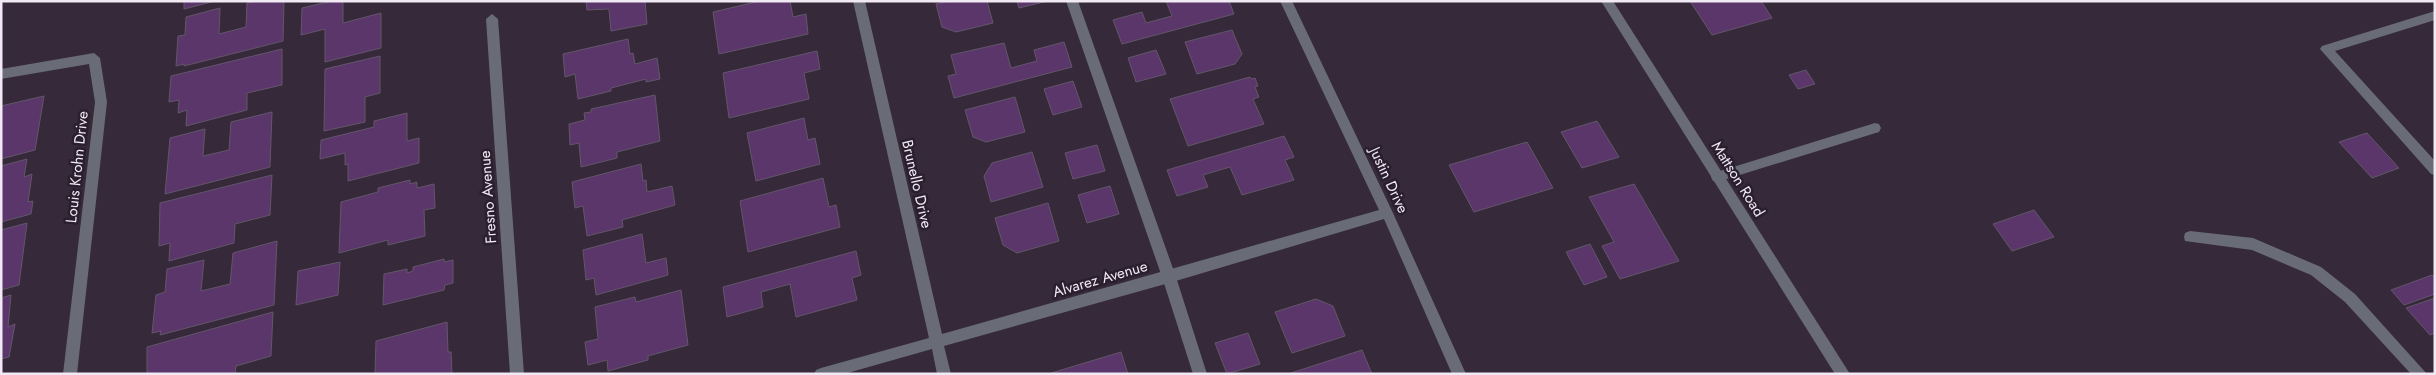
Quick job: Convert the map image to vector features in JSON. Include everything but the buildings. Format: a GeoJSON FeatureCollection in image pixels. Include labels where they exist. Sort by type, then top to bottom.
{"type":"FeatureCollection","features":[{"type":"Feature","properties":{"kind":"street","name":"Brunello Drive"},"geometry":{"type":"LineString","coordinates":[[859,1],[944,374]]}},
{"type":"Feature","properties":{"kind":"street"},"geometry":{"type":"LineString","coordinates":[[1072,1],[1169,277],[1200,374]]}},
{"type":"Feature","properties":{"kind":"street","name":"Justin Drive"},"geometry":{"type":"LineString","coordinates":[[1286,1],[1387,212],[1459,374]]}},
{"type":"Feature","properties":{"kind":"street","name":"Mattson Road"},"geometry":{"type":"LineString","coordinates":[[1607,1],[1843,374]]}},
{"type":"Feature","properties":{"kind":"street"},"geometry":{"type":"LineString","coordinates":[[2435,15],[2326,48],[2435,170]]}},
{"type":"Feature","properties":{"kind":"street","name":"Fresno Avenue"},"geometry":{"type":"LineString","coordinates":[[492,19],[517,374]]}},
{"type":"Feature","properties":{"kind":"street","name":"Louis Krohn Drive"},"geometry":{"type":"LineString","coordinates":[[1,74],[94,58],[101,102],[70,374]]}},
{"type":"Feature","properties":{"kind":"street"},"geometry":{"type":"LineString","coordinates":[[1717,177],[1875,128]]}},
{"type":"Feature","properties":{"kind":"street","name":"Alvarez Avenue"},"geometry":{"type":"LineString","coordinates":[[821,374],[1169,277],[1387,212]]}},
{"type":"Feature","properties":{"kind":"street"},"geometry":{"type":"LineString","coordinates":[[2190,237],[2253,244],[2316,271],[2350,298],[2420,374]]}}]}
